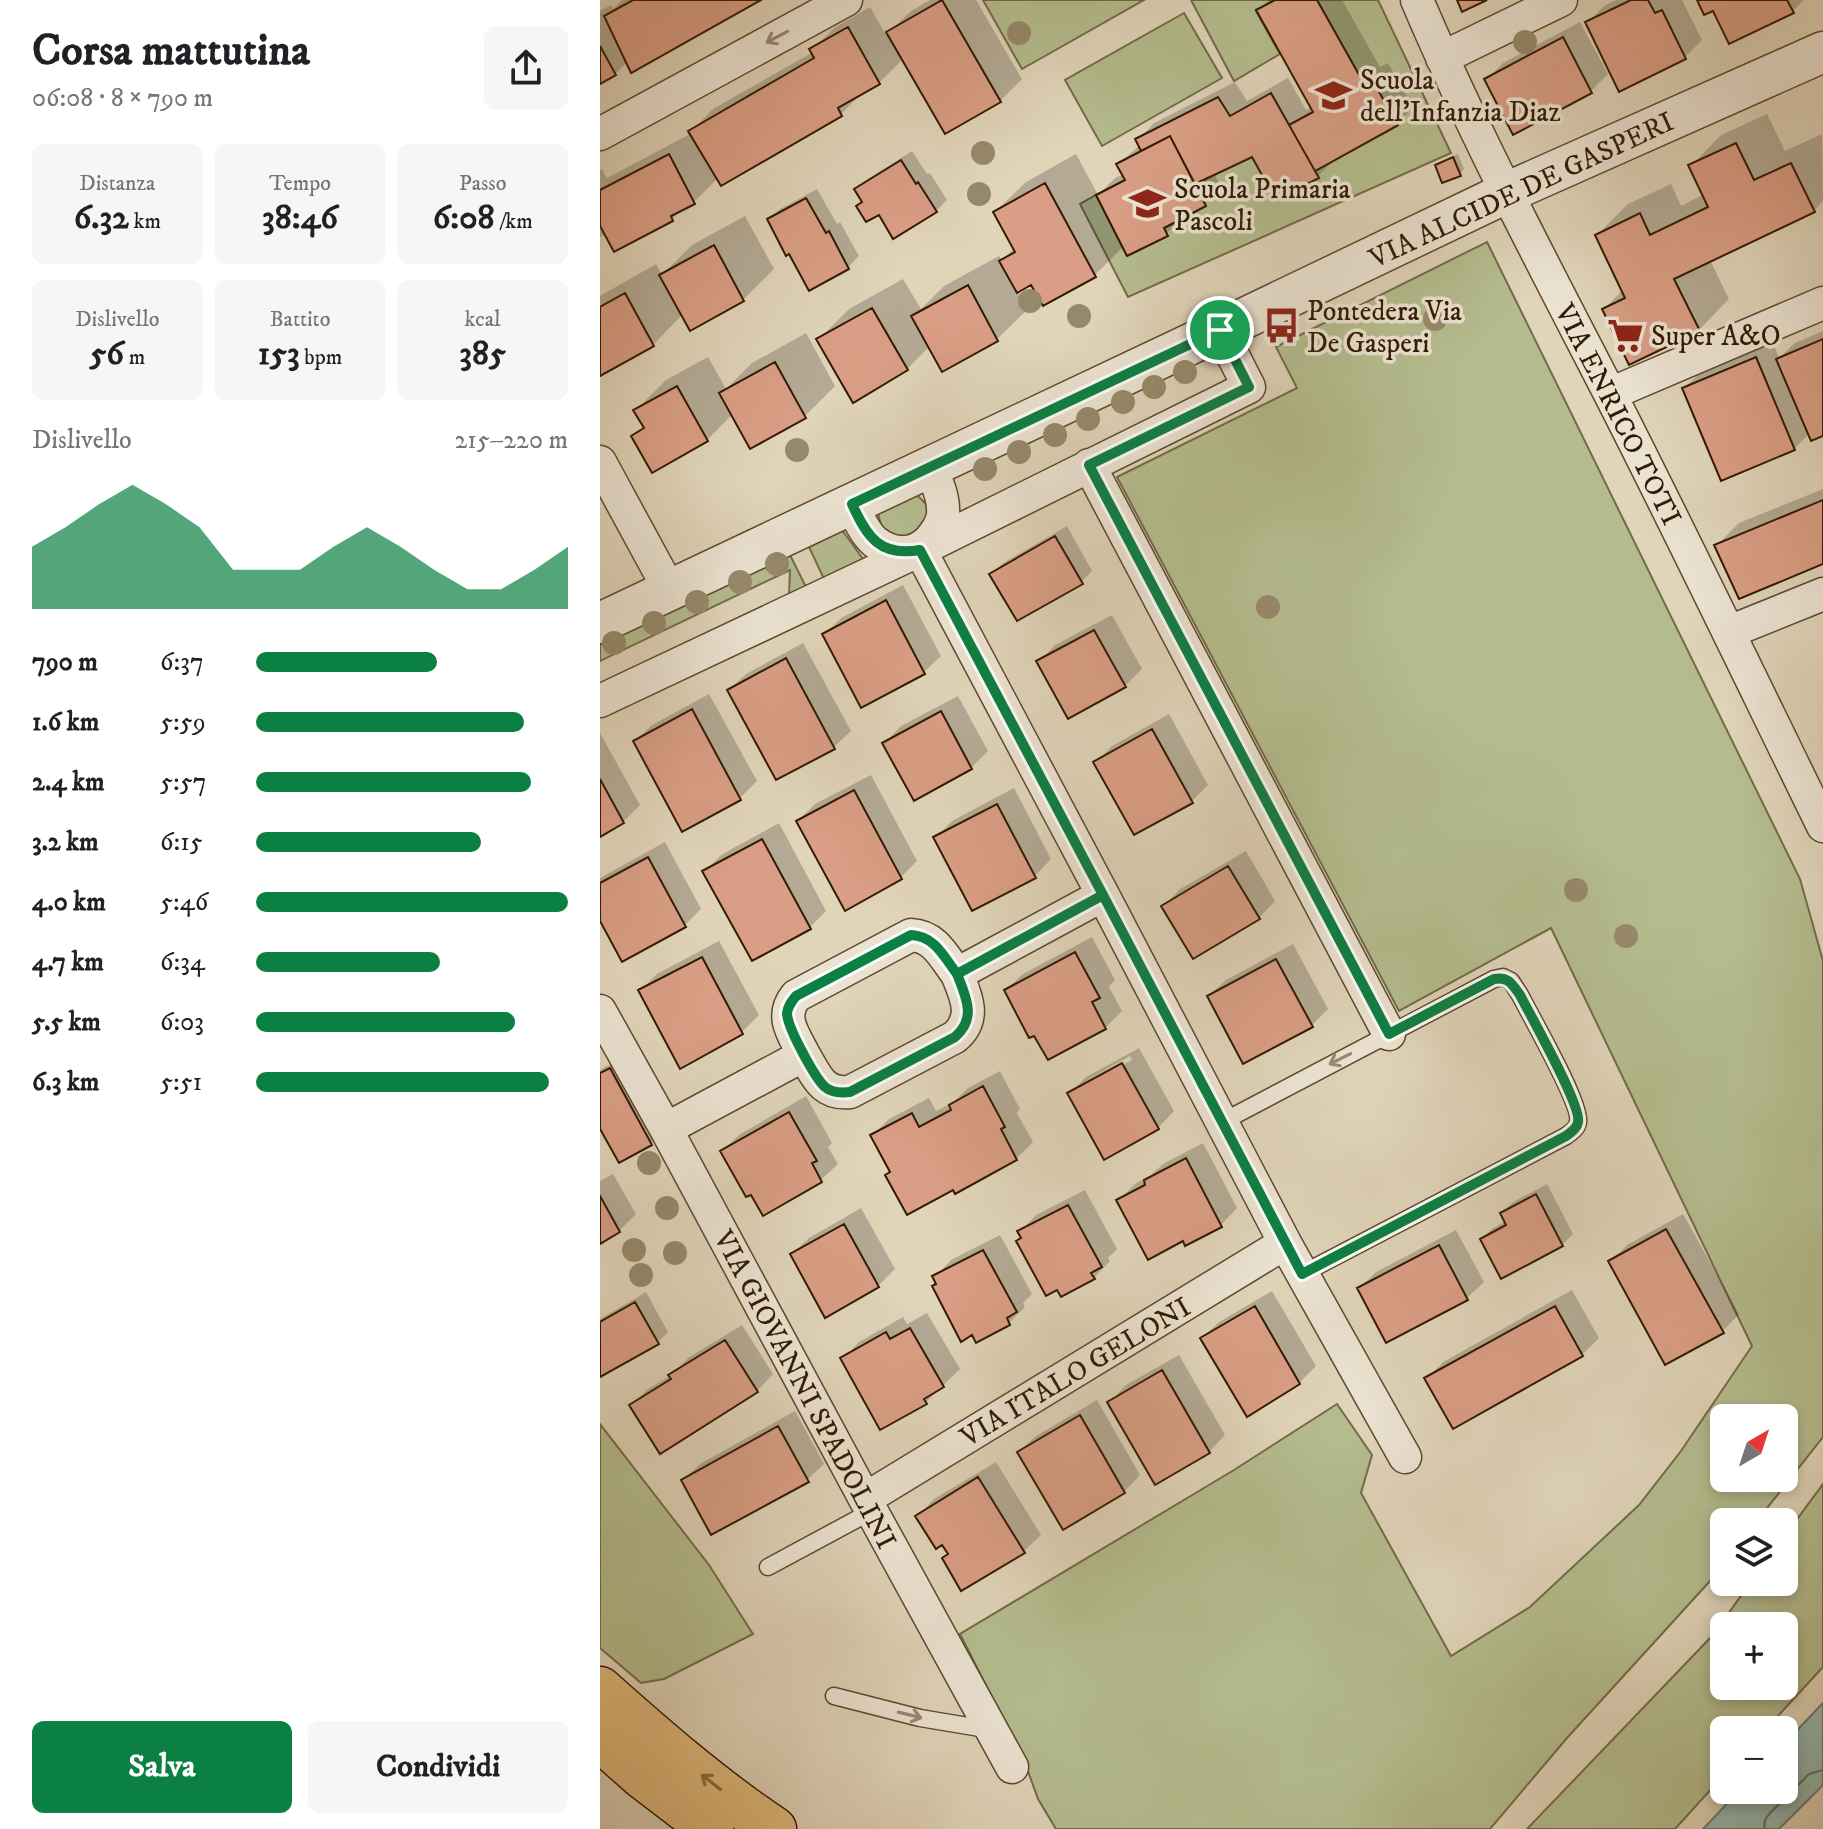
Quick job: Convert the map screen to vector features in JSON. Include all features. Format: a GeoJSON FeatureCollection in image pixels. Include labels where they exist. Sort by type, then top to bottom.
{"type":"FeatureCollection","features":[{"type":"Feature","properties":{"kind":"main road"},"geometry":{"type":"LineString","coordinates":[[600,1689],[643,1728],[774,1829]]}},
{"type":"Feature","properties":{"kind":"main road"},"geometry":{"type":"LineString","coordinates":[[600,1739],[711,1829]]}},
{"type":"Feature","properties":{"kind":"street"},"geometry":{"type":"LineString","coordinates":[[600,134],[846,0]]}},
{"type":"Feature","properties":{"kind":"street","name":"VIA ENRICO TOTI"},"geometry":{"type":"LineString","coordinates":[[1417,0],[1506,193],[1610,394],[1823,826]]}},
{"type":"Feature","properties":{"kind":"street"},"geometry":{"type":"LineString","coordinates":[[1442,58],[1561,0]]}},
{"type":"Feature","properties":{"kind":"street","name":"VIA ALCIDE DE GASPERI"},"geometry":{"type":"LineString","coordinates":[[600,623],[1506,193],[1823,52]]}},
{"type":"Feature","properties":{"kind":"street"},"geometry":{"type":"LineString","coordinates":[[1610,394],[1823,303]]}},
{"type":"Feature","properties":{"kind":"street"},"geometry":{"type":"LineString","coordinates":[[600,701],[920,550],[1249,387],[1220,330]]}},
{"type":"Feature","properties":{"kind":"street"},"geometry":{"type":"LineString","coordinates":[[600,462],[669,589]]}},
{"type":"Feature","properties":{"kind":"street"},"geometry":{"type":"LineString","coordinates":[[1089,465],[1389,1034]]}},
{"type":"Feature","properties":{"kind":"street"},"geometry":{"type":"LineString","coordinates":[[852,504],[868,534],[879,544],[906,552],[920,550],[933,536],[943,517],[942,500],[930,467]]}},
{"type":"Feature","properties":{"kind":"street"},"geometry":{"type":"LineString","coordinates":[[920,550],[1285,1243],[1405,1457]]}},
{"type":"Feature","properties":{"kind":"street"},"geometry":{"type":"LineString","coordinates":[[1729,632],[1823,594]]}},
{"type":"Feature","properties":{"kind":"street"},"geometry":{"type":"LineString","coordinates":[[957,974],[1103,895]]}},
{"type":"Feature","properties":{"kind":"street"},"geometry":{"type":"LineString","coordinates":[[911,935],[935,944],[957,974],[968,1006],[967,1024],[955,1037],[850,1092],[840,1093],[826,1088],[804,1055],[789,1024],[790,1003],[796,996],[911,935]]}},
{"type":"Feature","properties":{"kind":"street","name":"VIA GIOVANNI SPADOLINI"},"geometry":{"type":"LineString","coordinates":[[600,1011],[1012,1767]]}},
{"type":"Feature","properties":{"kind":"street"},"geometry":{"type":"LineString","coordinates":[[666,1129],[804,1055]]}},
{"type":"Feature","properties":{"kind":"street","name":"VIA ITALO GELONI"},"geometry":{"type":"LineString","coordinates":[[868,1505],[1285,1243]]}},
{"type":"Feature","properties":{"kind":"lane"},"geometry":{"type":"LineString","coordinates":[[1222,1122],[1494,979],[1503,977],[1511,981],[1520,995],[1571,1095],[1578,1113],[1577,1126],[1566,1136],[1472,1187],[1302,1274]]}},
{"type":"Feature","properties":{"kind":"lane"},"geometry":{"type":"LineString","coordinates":[[768,1567],[868,1505]]}},
{"type":"Feature","properties":{"kind":"lane"},"geometry":{"type":"LineString","coordinates":[[834,1696],[920,1718],[992,1730]]}},
{"type":"Feature","properties":{"kind":"green space"},"geometry":{"type":"Polygon","coordinates":[[[983,0],[1144,0],[1022,69],[983,0]]]}},
{"type":"Feature","properties":{"kind":"green space"},"geometry":{"type":"Polygon","coordinates":[[[1191,0],[1275,0],[1256,11],[1280,54],[1234,81],[1191,0]]]}},
{"type":"Feature","properties":{"kind":"green space"},"geometry":{"type":"Polygon","coordinates":[[[1317,0],[1378,0],[1451,153],[1128,297],[1080,204],[1096,195],[1127,256],[1167,236],[1164,228],[1206,206],[1195,184],[1252,157],[1277,200],[1319,178],[1315,171],[1397,126],[1371,78],[1363,82],[1317,0]]]}},
{"type":"Feature","properties":{"kind":"green space"},"geometry":{"type":"Polygon","coordinates":[[[1184,13],[1222,78],[1102,146],[1065,80],[1184,13]]]}},
{"type":"Feature","properties":{"kind":"green space"},"geometry":{"type":"Polygon","coordinates":[[[1487,242],[1800,879],[1823,961],[1823,1437],[1798,1469],[1798,1404],[1713,1404],[1752,1346],[1551,928],[1399,1011],[1117,477],[1297,388],[1276,347],[1487,242]]]}},
{"type":"Feature","properties":{"kind":"green space"},"geometry":{"type":"Polygon","coordinates":[[[916,494],[928,506],[926,525],[907,537],[887,533],[878,513],[916,494]]]}},
{"type":"Feature","properties":{"kind":"green space"},"geometry":{"type":"Polygon","coordinates":[[[842,530],[863,559],[824,579],[809,547],[842,530]]]}},
{"type":"Feature","properties":{"kind":"green space"},"geometry":{"type":"Polygon","coordinates":[[[790,555],[806,587],[789,596],[790,570],[600,661],[600,645],[790,555]]]}},
{"type":"Feature","properties":{"kind":"green space"},"geometry":{"type":"Polygon","coordinates":[[[1337,1404],[1372,1455],[1361,1493],[1451,1656],[1530,1607],[1639,1505],[1710,1408],[1710,1492],[1780,1492],[1767,1508],[1710,1508],[1710,1581],[1567,1738],[1490,1829],[1056,1829],[1038,1799],[1024,1760],[960,1634],[1234,1470],[1337,1404]]]}},
{"type":"Feature","properties":{"kind":"green space"},"geometry":{"type":"Polygon","coordinates":[[[600,1424],[709,1565],[753,1634],[664,1679],[641,1683],[600,1648],[600,1424]]]}},
{"type":"Feature","properties":{"kind":"green space"},"geometry":{"type":"Polygon","coordinates":[[[1823,1484],[1823,1667],[1798,1694],[1798,1612],[1729,1612],[1741,1596],[1798,1596],[1798,1518],[1823,1484]]]}},
{"type":"Feature","properties":{"kind":"green space"},"geometry":{"type":"Polygon","coordinates":[[[1710,1638],[1710,1700],[1793,1700],[1778,1716],[1710,1716],[1710,1790],[1675,1829],[1527,1829],[1710,1638]]]}},
{"type":"Feature","properties":{"kind":"water"},"geometry":{"type":"Polygon","coordinates":[[[1823,1703],[1823,1785],[1779,1829],[1703,1829],[1727,1804],[1798,1804],[1798,1729],[1823,1703]]]}},
{"type":"Feature","properties":{"kind":"building"},"geometry":{"type":"Polygon","coordinates":[[[633,0],[761,0],[631,73],[604,16],[633,0]]]}},
{"type":"Feature","properties":{"kind":"building"},"geometry":{"type":"Polygon","coordinates":[[[942,0],[1001,102],[945,134],[886,32],[942,0]]]}},
{"type":"Feature","properties":{"kind":"building","name":"Scuola dell'Infanzia Diaz"},"geometry":{"type":"Polygon","coordinates":[[[1275,0],[1317,0],[1363,82],[1371,78],[1398,125],[1315,171],[1289,125],[1313,112],[1256,10],[1275,0]]]}},
{"type":"Feature","properties":{"kind":"building"},"geometry":{"type":"Polygon","coordinates":[[[1457,0],[1487,0],[1462,12],[1457,0]]]}},
{"type":"Feature","properties":{"kind":"building"},"geometry":{"type":"Polygon","coordinates":[[[1631,0],[1648,0],[1655,13],[1662,10],[1686,59],[1619,92],[1585,22],[1631,0]]]}},
{"type":"Feature","properties":{"kind":"building"},"geometry":{"type":"Polygon","coordinates":[[[1697,0],[1787,0],[1794,13],[1729,44],[1713,11],[1704,15],[1697,0]]]}},
{"type":"Feature","properties":{"kind":"building"},"geometry":{"type":"Polygon","coordinates":[[[848,27],[880,84],[838,108],[842,116],[721,186],[688,131],[814,58],[809,49],[848,27]]]}},
{"type":"Feature","properties":{"kind":"building"},"geometry":{"type":"Polygon","coordinates":[[[1563,37],[1592,93],[1513,135],[1484,79],[1563,37]]]}},
{"type":"Feature","properties":{"kind":"building"},"geometry":{"type":"Polygon","coordinates":[[[600,46],[616,75],[600,84],[600,46]]]}},
{"type":"Feature","properties":{"kind":"building"},"geometry":{"type":"Polygon","coordinates":[[[1271,93],[1319,178],[1276,200],[1252,157],[1195,184],[1170,136],[1141,151],[1135,139],[1218,97],[1230,116],[1271,93]]]}},
{"type":"Feature","properties":{"kind":"building"},"geometry":{"type":"Polygon","coordinates":[[[1170,136],[1206,206],[1164,228],[1168,236],[1127,256],[1096,195],[1125,180],[1116,164],[1170,136]]]}},
{"type":"Feature","properties":{"kind":"building"},"geometry":{"type":"Polygon","coordinates":[[[1736,143],[1754,180],[1791,163],[1815,212],[1674,279],[1700,331],[1629,365],[1602,309],[1625,298],[1595,235],[1640,213],[1650,235],[1708,207],[1688,165],[1736,143]]]}},
{"type":"Feature","properties":{"kind":"building"},"geometry":{"type":"Polygon","coordinates":[[[669,154],[695,204],[671,216],[673,221],[614,252],[600,226],[600,190],[669,154]]]}},
{"type":"Feature","properties":{"kind":"building"},"geometry":{"type":"Polygon","coordinates":[[[1453,157],[1461,176],[1442,183],[1435,165],[1453,157]]]}},
{"type":"Feature","properties":{"kind":"building"},"geometry":{"type":"Polygon","coordinates":[[[901,160],[937,212],[893,239],[879,215],[866,222],[856,206],[862,202],[854,189],[901,160]]]}},
{"type":"Feature","properties":{"kind":"building"},"geometry":{"type":"Polygon","coordinates":[[[1045,183],[1096,277],[1043,306],[1031,285],[1017,293],[999,261],[1015,252],[993,212],[1045,183]]]}},
{"type":"Feature","properties":{"kind":"building"},"geometry":{"type":"Polygon","coordinates":[[[806,198],[826,233],[829,231],[849,269],[809,291],[767,219],[806,198]]]}},
{"type":"Feature","properties":{"kind":"building"},"geometry":{"type":"Polygon","coordinates":[[[714,245],[744,301],[690,331],[659,275],[714,245]]]}},
{"type":"Feature","properties":{"kind":"building"},"geometry":{"type":"Polygon","coordinates":[[[968,285],[998,341],[942,372],[911,316],[968,285]]]}},
{"type":"Feature","properties":{"kind":"building"},"geometry":{"type":"Polygon","coordinates":[[[625,293],[654,346],[600,376],[600,307],[625,293]]]}},
{"type":"Feature","properties":{"kind":"building"},"geometry":{"type":"Polygon","coordinates":[[[872,308],[908,370],[853,403],[816,339],[872,308]]]}},
{"type":"Feature","properties":{"kind":"building"},"geometry":{"type":"Polygon","coordinates":[[[1823,339],[1823,436],[1811,441],[1776,359],[1823,339]]]}},
{"type":"Feature","properties":{"kind":"building"},"geometry":{"type":"Polygon","coordinates":[[[1756,357],[1795,450],[1721,481],[1682,388],[1756,357]]]}},
{"type":"Feature","properties":{"kind":"building"},"geometry":{"type":"Polygon","coordinates":[[[775,362],[806,418],[750,449],[719,393],[775,362]]]}},
{"type":"Feature","properties":{"kind":"building"},"geometry":{"type":"Polygon","coordinates":[[[677,386],[708,441],[652,473],[631,436],[644,428],[633,410],[677,386]]]}},
{"type":"Feature","properties":{"kind":"building"},"geometry":{"type":"Polygon","coordinates":[[[1823,500],[1823,564],[1739,599],[1714,545],[1823,500]]]}},
{"type":"Feature","properties":{"kind":"building"},"geometry":{"type":"Polygon","coordinates":[[[1055,536],[1083,584],[1017,621],[989,574],[1055,536]]]}},
{"type":"Feature","properties":{"kind":"building"},"geometry":{"type":"Polygon","coordinates":[[[886,600],[925,674],[861,708],[822,634],[886,600]]]}},
{"type":"Feature","properties":{"kind":"building"},"geometry":{"type":"Polygon","coordinates":[[[1094,630],[1126,687],[1068,719],[1036,661],[1094,630]]]}},
{"type":"Feature","properties":{"kind":"building"},"geometry":{"type":"Polygon","coordinates":[[[786,658],[835,749],[776,780],[727,690],[786,658]]]}},
{"type":"Feature","properties":{"kind":"building"},"geometry":{"type":"Polygon","coordinates":[[[692,709],[741,800],[682,832],[633,741],[692,709]]]}},
{"type":"Feature","properties":{"kind":"building"},"geometry":{"type":"Polygon","coordinates":[[[941,711],[972,769],[914,801],[882,743],[941,711]]]}},
{"type":"Feature","properties":{"kind":"building"},"geometry":{"type":"Polygon","coordinates":[[[1152,729],[1193,803],[1134,835],[1093,762],[1152,729]]]}},
{"type":"Feature","properties":{"kind":"building"},"geometry":{"type":"Polygon","coordinates":[[[600,779],[624,823],[600,837],[600,779]]]}},
{"type":"Feature","properties":{"kind":"building"},"geometry":{"type":"Polygon","coordinates":[[[854,790],[902,879],[845,911],[796,821],[854,790]]]}},
{"type":"Feature","properties":{"kind":"building"},"geometry":{"type":"Polygon","coordinates":[[[997,804],[1036,878],[972,911],[933,837],[997,804]]]}},
{"type":"Feature","properties":{"kind":"building"},"geometry":{"type":"Polygon","coordinates":[[[762,839],[811,929],[752,961],[702,871],[762,839]]]}},
{"type":"Feature","properties":{"kind":"building"},"geometry":{"type":"Polygon","coordinates":[[[648,857],[686,927],[622,962],[600,921],[600,883],[648,857]]]}},
{"type":"Feature","properties":{"kind":"building"},"geometry":{"type":"Polygon","coordinates":[[[1228,866],[1260,919],[1193,959],[1161,906],[1228,866]]]}},
{"type":"Feature","properties":{"kind":"building"},"geometry":{"type":"Polygon","coordinates":[[[1075,952],[1100,998],[1092,1002],[1106,1029],[1048,1060],[1034,1036],[1029,1038],[1004,990],[1075,952]]]}},
{"type":"Feature","properties":{"kind":"building"},"geometry":{"type":"Polygon","coordinates":[[[702,957],[743,1034],[680,1069],[638,990],[702,957]]]}},
{"type":"Feature","properties":{"kind":"building"},"geometry":{"type":"Polygon","coordinates":[[[1276,959],[1313,1027],[1243,1064],[1207,996],[1276,959]]]}},
{"type":"Feature","properties":{"kind":"building"},"geometry":{"type":"Polygon","coordinates":[[[1122,1063],[1159,1129],[1104,1160],[1067,1093],[1122,1063]]]}},
{"type":"Feature","properties":{"kind":"building"},"geometry":{"type":"Polygon","coordinates":[[[610,1068],[652,1145],[619,1163],[600,1129],[600,1073],[610,1068]]]}},
{"type":"Feature","properties":{"kind":"building"},"geometry":{"type":"Polygon","coordinates":[[[983,1086],[1005,1127],[1001,1129],[1017,1160],[955,1194],[953,1190],[907,1215],[885,1175],[890,1172],[870,1135],[912,1113],[919,1127],[951,1110],[949,1105],[983,1086]]]}},
{"type":"Feature","properties":{"kind":"building"},"geometry":{"type":"Polygon","coordinates":[[[789,1112],[817,1161],[812,1163],[822,1182],[763,1216],[751,1195],[746,1197],[720,1151],[789,1112]]]}},
{"type":"Feature","properties":{"kind":"building"},"geometry":{"type":"Polygon","coordinates":[[[1186,1158],[1222,1227],[1185,1246],[1183,1241],[1148,1260],[1116,1200],[1145,1185],[1144,1180],[1186,1158]]]}},
{"type":"Feature","properties":{"kind":"building"},"geometry":{"type":"Polygon","coordinates":[[[1536,1194],[1563,1246],[1501,1279],[1480,1239],[1506,1225],[1500,1213],[1536,1194]]]}},
{"type":"Feature","properties":{"kind":"building"},"geometry":{"type":"Polygon","coordinates":[[[600,1196],[620,1232],[600,1244],[600,1196]]]}},
{"type":"Feature","properties":{"kind":"building"},"geometry":{"type":"Polygon","coordinates":[[[1068,1205],[1102,1267],[1091,1273],[1095,1279],[1061,1297],[1057,1290],[1046,1296],[1016,1241],[1021,1238],[1017,1231],[1068,1205]]]}},
{"type":"Feature","properties":{"kind":"building"},"geometry":{"type":"Polygon","coordinates":[[[844,1224],[879,1287],[825,1318],[790,1254],[844,1224]]]}},
{"type":"Feature","properties":{"kind":"building"},"geometry":{"type":"Polygon","coordinates":[[[1666,1229],[1724,1333],[1665,1365],[1608,1261],[1666,1229]]]}},
{"type":"Feature","properties":{"kind":"building"},"geometry":{"type":"Polygon","coordinates":[[[1439,1245],[1468,1300],[1386,1343],[1357,1288],[1439,1245]]]}},
{"type":"Feature","properties":{"kind":"building"},"geometry":{"type":"Polygon","coordinates":[[[983,1250],[1017,1312],[1007,1318],[1010,1325],[976,1343],[972,1335],[961,1342],[932,1286],[936,1284],[932,1276],[983,1250]]]}},
{"type":"Feature","properties":{"kind":"building"},"geometry":{"type":"Polygon","coordinates":[[[635,1302],[659,1344],[600,1377],[600,1322],[635,1302]]]}},
{"type":"Feature","properties":{"kind":"building"},"geometry":{"type":"Polygon","coordinates":[[[1255,1306],[1300,1384],[1247,1417],[1200,1338],[1255,1306]]]}},
{"type":"Feature","properties":{"kind":"building"},"geometry":{"type":"Polygon","coordinates":[[[1555,1306],[1583,1356],[1453,1429],[1424,1378],[1555,1306]]]}},
{"type":"Feature","properties":{"kind":"building"},"geometry":{"type":"Polygon","coordinates":[[[910,1328],[944,1387],[924,1399],[927,1404],[880,1430],[840,1358],[886,1332],[890,1339],[910,1328]]]}},
{"type":"Feature","properties":{"kind":"building"},"geometry":{"type":"Polygon","coordinates":[[[725,1340],[758,1392],[660,1454],[629,1405],[671,1379],[668,1375],[725,1340]]]}},
{"type":"Feature","properties":{"kind":"building"},"geometry":{"type":"Polygon","coordinates":[[[1162,1370],[1210,1453],[1155,1485],[1107,1402],[1162,1370]]]}},
{"type":"Feature","properties":{"kind":"building"},"geometry":{"type":"Polygon","coordinates":[[[1080,1415],[1125,1493],[1063,1530],[1017,1452],[1080,1415]]]}},
{"type":"Feature","properties":{"kind":"building"},"geometry":{"type":"Polygon","coordinates":[[[778,1426],[809,1482],[711,1535],[681,1480],[778,1426]]]}},
{"type":"Feature","properties":{"kind":"building"},"geometry":{"type":"Polygon","coordinates":[[[978,1477],[1025,1553],[961,1591],[942,1558],[948,1554],[942,1545],[936,1549],[915,1516],[978,1477]]]}},
{"type":"Feature","properties":{"kind":"place","name":"Scuola dell'Infanzia Diaz"},"geometry":{"type":"Point","coordinates":[1334,95]}},
{"type":"Feature","properties":{"kind":"place","name":"Scuola Primaria Pascoli"},"geometry":{"type":"Point","coordinates":[1148,204]}},
{"type":"Feature","properties":{"kind":"place","name":"Pontedera Via De Gasperi"},"geometry":{"type":"Point","coordinates":[1281,326]}},
{"type":"Feature","properties":{"kind":"place","name":"Super A&O"},"geometry":{"type":"Point","coordinates":[1625,335]}},
{"type":"Feature","properties":{"kind":"route"},"geometry":{"type":"LineString","coordinates":[[1220,330],[852,504],[873,540],[887,548],[906,552],[920,550],[1103,895],[957,974],[968,1006],[967,1024],[962,1031],[850,1092],[840,1093],[826,1088],[804,1055],[787,1016],[790,1003],[796,996],[911,935],[935,944],[957,974],[989,958],[1103,895],[1302,1274],[1566,1136],[1579,1120],[1571,1095],[1520,995],[1511,981],[1503,977],[1389,1034],[1089,465],[1249,387],[1220,330]]}}]}
